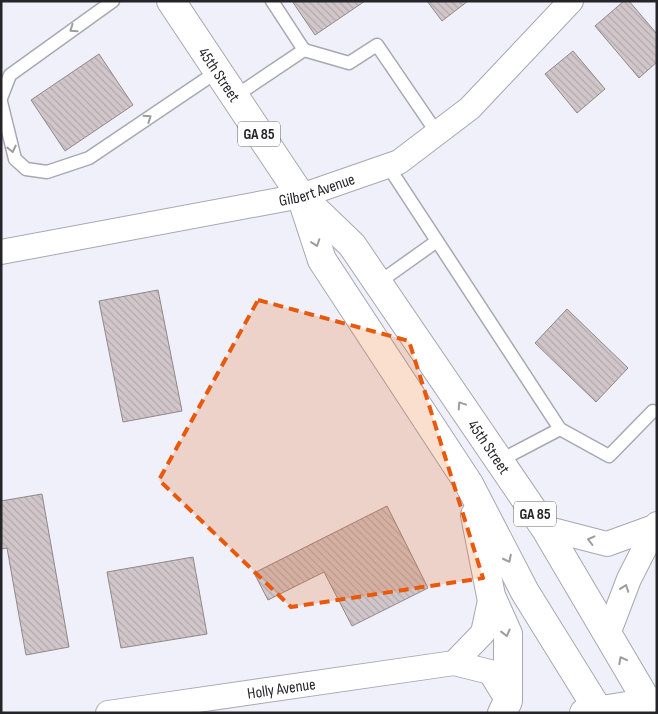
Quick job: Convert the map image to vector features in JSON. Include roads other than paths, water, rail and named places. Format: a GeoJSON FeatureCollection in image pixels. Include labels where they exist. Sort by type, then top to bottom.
{"type":"FeatureCollection","features":[{"type":"Feature","properties":{"kind":"main road","name":"45th Street"},"geometry":{"type":"LineString","coordinates":[[171,1],[301,196],[352,245],[378,283],[545,528],[652,705]]}},
{"type":"Feature","properties":{"kind":"main road","name":"45th Street"},"geometry":{"type":"LineString","coordinates":[[301,196],[322,260],[469,484],[525,592],[594,712]]}},
{"type":"Feature","properties":{"kind":"main road"},"geometry":{"type":"LineString","coordinates":[[469,484],[491,596],[508,634],[505,707]]}},
{"type":"Feature","properties":{"kind":"main road"},"geometry":{"type":"LineString","coordinates":[[594,712],[652,705]]}},
{"type":"Feature","properties":{"kind":"street","name":"Gilbert Avenue"},"geometry":{"type":"LineString","coordinates":[[1,252],[301,196],[399,162],[470,108],[572,1]]}},
{"type":"Feature","properties":{"kind":"street"},"geometry":{"type":"LineString","coordinates":[[545,528],[607,544],[655,526]]}},
{"type":"Feature","properties":{"kind":"street"},"geometry":{"type":"LineString","coordinates":[[608,634],[628,579],[655,526]]}},
{"type":"Feature","properties":{"kind":"street"},"geometry":{"type":"LineString","coordinates":[[454,663],[483,633],[491,596]]}},
{"type":"Feature","properties":{"kind":"street","name":"Holly Avenue"},"geometry":{"type":"LineString","coordinates":[[108,713],[454,663],[490,672],[505,707]]}},
{"type":"Feature","properties":{"kind":"lane"},"geometry":{"type":"LineString","coordinates":[[113,1],[10,75],[1,100],[15,159],[26,169],[47,172],[89,158],[218,71]]}},
{"type":"Feature","properties":{"kind":"lane"},"geometry":{"type":"LineString","coordinates":[[272,1],[304,50],[349,63],[377,45],[437,133]]}},
{"type":"Feature","properties":{"kind":"lane"},"geometry":{"type":"LineString","coordinates":[[234,97],[304,50]]}},
{"type":"Feature","properties":{"kind":"lane"},"geometry":{"type":"LineString","coordinates":[[388,166],[560,430],[609,456],[653,411]]}},
{"type":"Feature","properties":{"kind":"lane"},"geometry":{"type":"LineString","coordinates":[[378,283],[437,241]]}},
{"type":"Feature","properties":{"kind":"lane"},"geometry":{"type":"LineString","coordinates":[[499,461],[560,430]]}}]}
